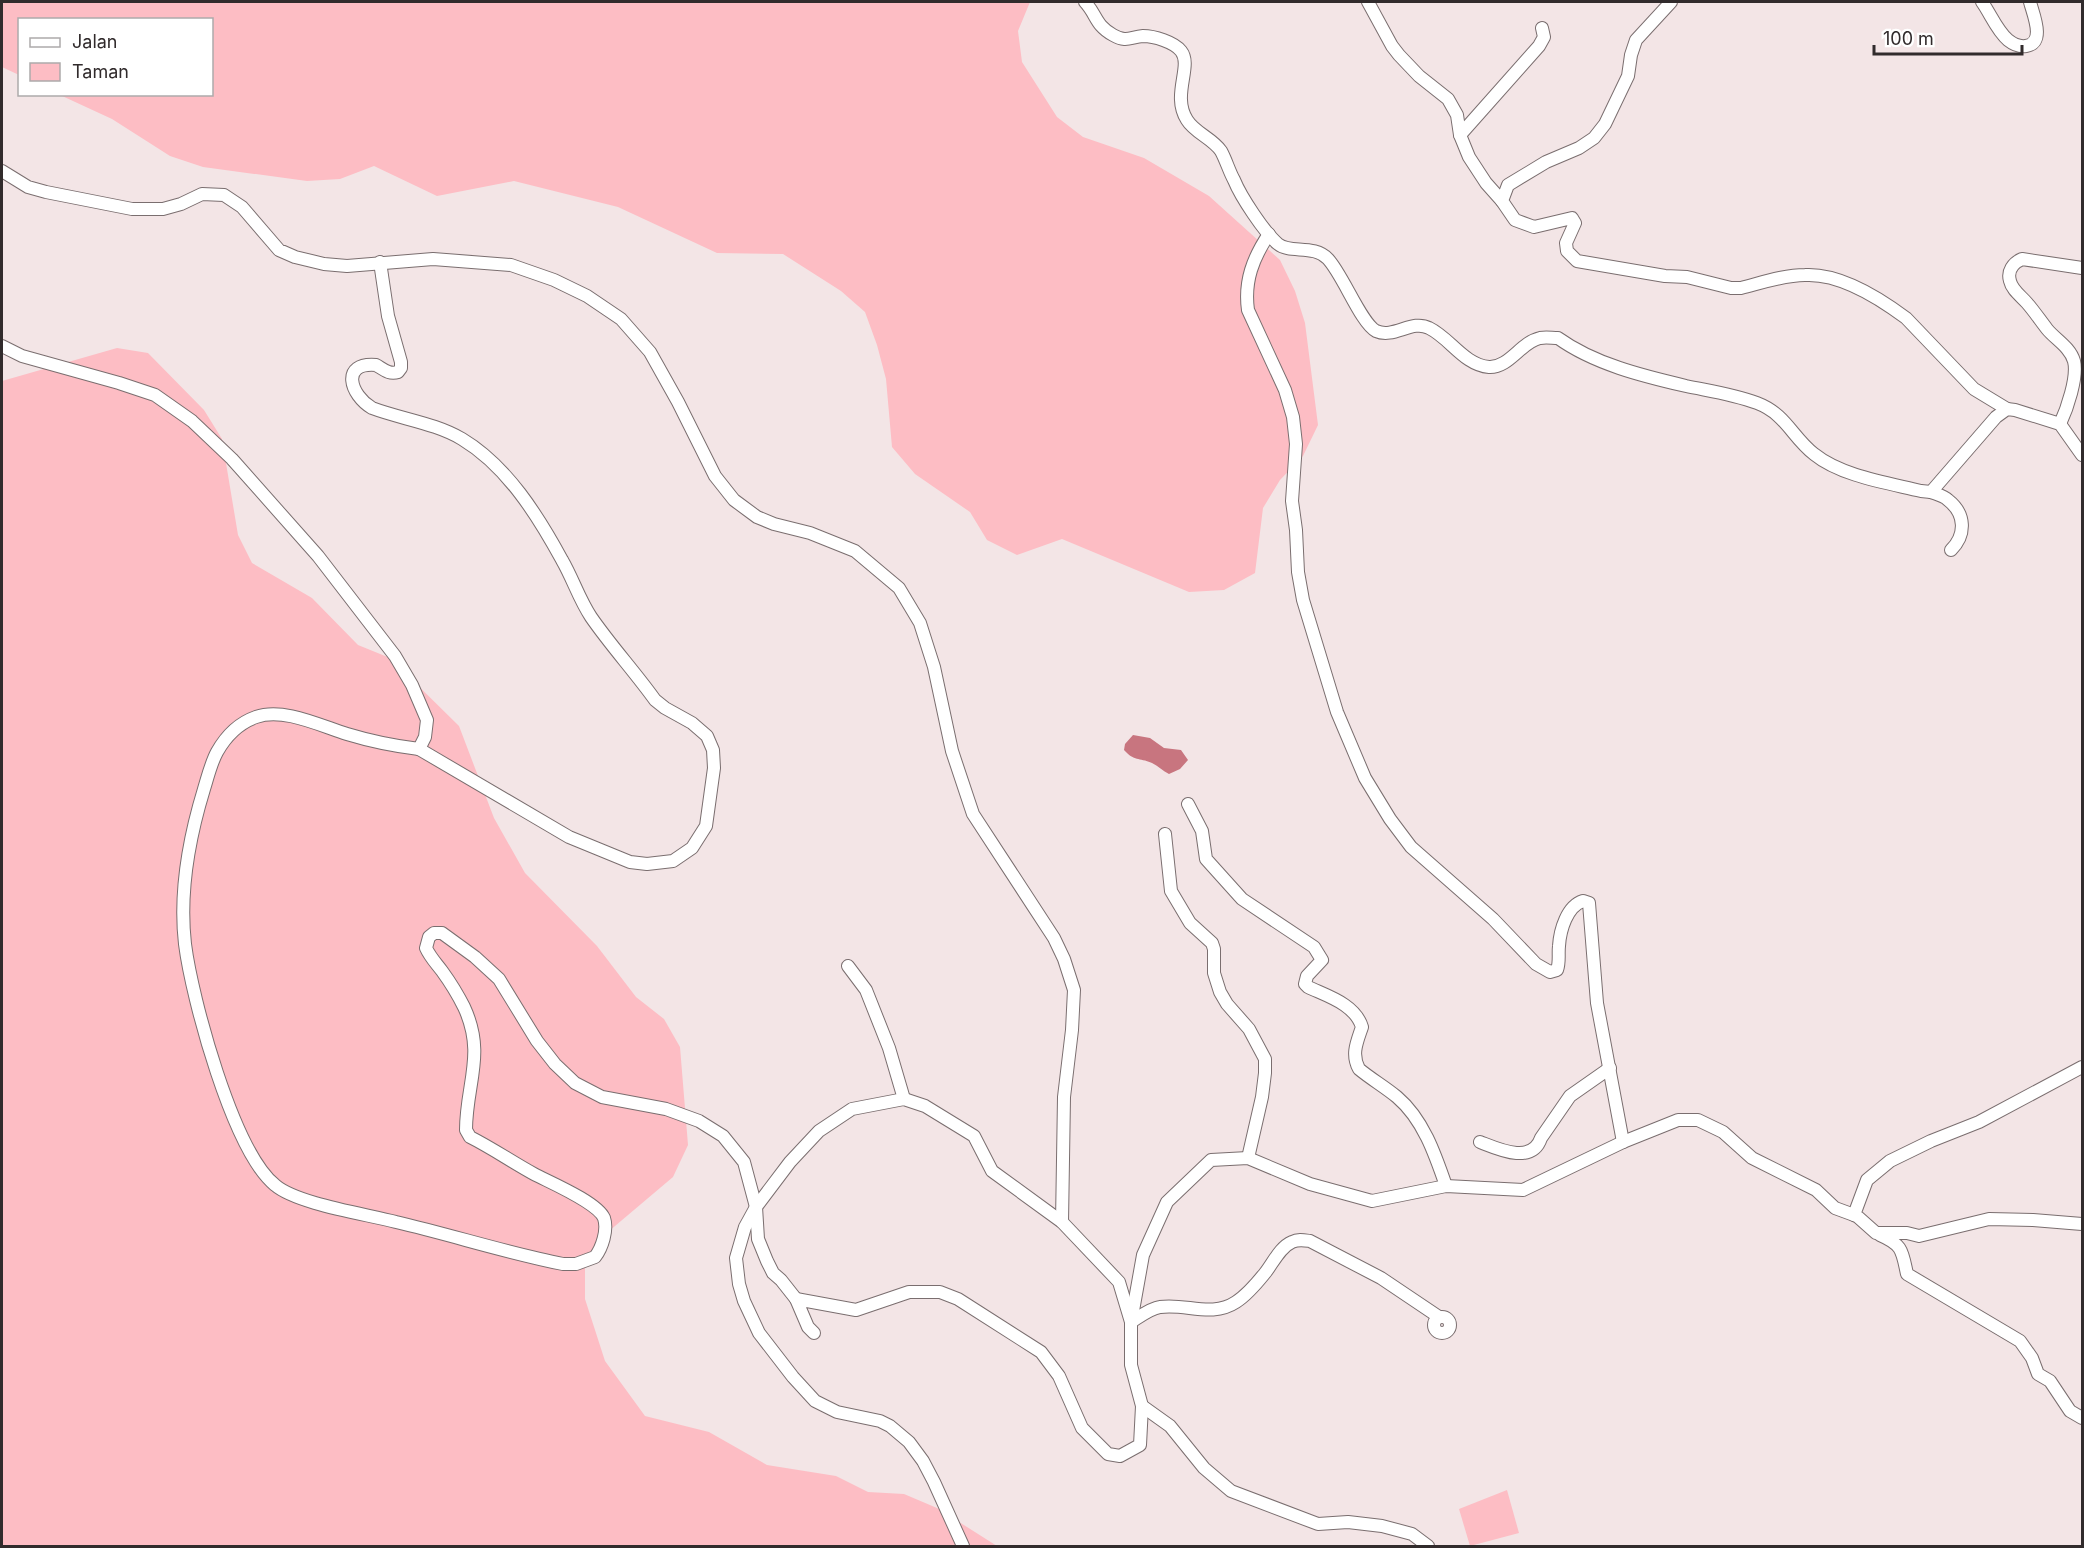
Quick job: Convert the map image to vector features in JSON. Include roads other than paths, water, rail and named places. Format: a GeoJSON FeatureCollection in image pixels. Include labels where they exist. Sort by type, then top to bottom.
{"type":"FeatureCollection","features":[{"type":"Feature","properties":{"kind":"street"},"geometry":{"type":"LineString","coordinates":[[1084,2],[1092,9],[1100,27],[1114,36],[1125,40],[1144,36],[1178,47],[1184,54],[1186,62],[1180,93],[1188,121],[1210,138],[1221,151],[1243,198],[1269,234],[1284,247],[1308,250],[1326,256],[1368,323],[1375,330],[1384,333],[1423,325],[1432,329],[1470,359],[1488,367],[1497,366],[1536,339],[1558,338],[1604,363],[1757,403],[1780,417],[1813,454],[1823,460],[1861,476],[1931,492],[1948,499],[1957,510],[1963,534],[1960,542],[1951,550]]}},
{"type":"Feature","properties":{"kind":"street"},"geometry":{"type":"LineString","coordinates":[[1368,2],[1399,55],[1419,76],[1448,99],[1457,116],[1460,135],[1475,169],[1515,220],[1534,227],[1572,218],[1575,223],[1566,243],[1567,251],[1577,261],[1693,278],[1731,288],[1805,275],[1823,275],[1868,294],[1893,308],[1906,318],[1974,389],[2007,409],[2061,424],[2082,455]]}},
{"type":"Feature","properties":{"kind":"street"},"geometry":{"type":"LineString","coordinates":[[1502,201],[1508,185],[1546,162],[1579,148],[1594,138],[1605,124],[1628,76],[1636,40],[1671,2]]}},
{"type":"Feature","properties":{"kind":"street"},"geometry":{"type":"LineString","coordinates":[[1982,2],[2008,40],[2016,45],[2025,46],[2033,43],[2037,37],[2030,2]]}},
{"type":"Feature","properties":{"kind":"street"},"geometry":{"type":"LineString","coordinates":[[1460,135],[1539,46],[1544,37],[1542,28]]}},
{"type":"Feature","properties":{"kind":"street"},"geometry":{"type":"LineString","coordinates":[[2,171],[28,187],[132,209],[163,210],[202,194],[224,195],[242,207],[279,250],[324,264],[347,266],[433,260],[511,265],[554,280],[587,296],[621,319],[650,352],[715,476],[734,500],[757,517],[810,533],[855,551],[899,588],[920,623],[934,667],[952,751],[973,814],[1054,938],[1074,990],[1064,1097],[1062,1222]]}},
{"type":"Feature","properties":{"kind":"street"},"geometry":{"type":"LineString","coordinates":[[1269,234],[1258,250],[1248,278],[1247,303],[1248,310],[1285,390],[1293,417],[1296,444],[1292,501],[1298,572],[1303,600],[1337,712],[1365,778],[1390,819],[1411,847],[1493,919],[1536,964],[1550,972],[1557,970],[1561,934],[1565,922],[1574,905],[1583,901],[1589,903],[1597,1003],[1623,1142]]}},
{"type":"Feature","properties":{"kind":"street"},"geometry":{"type":"LineString","coordinates":[[2061,424],[2072,388],[2075,370],[2073,359],[2064,345],[2017,294],[2010,284],[2010,270],[2016,261],[2022,259],[2082,268]]}},
{"type":"Feature","properties":{"kind":"street"},"geometry":{"type":"LineString","coordinates":[[380,262],[388,316],[401,368],[398,372],[390,373],[376,364],[359,367],[352,376],[357,394],[365,404],[372,408],[460,438],[503,472],[519,492],[563,562],[575,590],[591,617],[655,700],[692,723],[707,736],[714,750],[714,768],[706,826],[692,848],[673,861],[647,864],[630,862],[568,837],[419,749],[374,741],[313,722],[273,714],[258,716],[240,724],[218,750],[199,803],[188,856],[185,899],[185,944],[204,1026],[234,1121],[253,1158],[273,1185],[284,1192],[332,1207],[563,1264],[576,1264],[595,1257],[603,1243],[604,1231],[604,1218],[596,1210],[567,1190],[470,1137],[465,1130],[473,1083],[474,1035],[464,1007],[426,948],[429,937],[442,933],[475,957],[498,979],[537,1041],[555,1064],[575,1083],[602,1097],[666,1109],[699,1122],[723,1136],[744,1162],[756,1207],[758,1239],[767,1262],[773,1273],[796,1299],[808,1327],[814,1333]]}},
{"type":"Feature","properties":{"kind":"street"},"geometry":{"type":"LineString","coordinates":[[2,346],[22,356],[119,382],[155,395],[192,421],[232,459],[318,556],[395,656],[416,692],[427,720],[425,737],[419,749]]}},
{"type":"Feature","properties":{"kind":"street"},"geometry":{"type":"LineString","coordinates":[[1931,492],[1996,417],[2007,409]]}},
{"type":"Feature","properties":{"kind":"street"},"geometry":{"type":"LineString","coordinates":[[1188,804],[1202,831],[1206,859],[1242,899],[1314,947],[1320,955],[1321,962],[1307,976],[1305,984],[1342,1004],[1357,1017],[1362,1027],[1354,1052],[1355,1063],[1359,1069],[1398,1098],[1407,1108],[1430,1141],[1446,1186]]}},
{"type":"Feature","properties":{"kind":"street"},"geometry":{"type":"LineString","coordinates":[[1165,834],[1172,891],[1190,923],[1212,943],[1214,973],[1220,993],[1237,1018],[1249,1029],[1265,1059],[1262,1097],[1248,1158]]}},
{"type":"Feature","properties":{"kind":"street"},"geometry":{"type":"LineString","coordinates":[[849,966],[866,990],[889,1048],[904,1098]]}},
{"type":"Feature","properties":{"kind":"street"},"geometry":{"type":"LineString","coordinates":[[1854,1215],[1867,1180],[1890,1161],[1931,1141],[1979,1122],[2082,1067]]}},
{"type":"Feature","properties":{"kind":"street"},"geometry":{"type":"LineString","coordinates":[[1479,1142],[1514,1154],[1530,1151],[1538,1146],[1570,1096],[1610,1068]]}},
{"type":"Feature","properties":{"kind":"street"},"geometry":{"type":"LineString","coordinates":[[963,1546],[929,1473],[909,1442],[890,1426],[880,1421],[837,1412],[815,1401],[793,1377],[759,1332],[744,1301],[739,1284],[736,1258],[745,1227],[756,1207],[790,1162],[819,1131],[852,1109],[904,1098],[926,1107],[974,1136],[992,1171],[1062,1222],[1119,1282],[1131,1322]]}},
{"type":"Feature","properties":{"kind":"street"},"geometry":{"type":"LineString","coordinates":[[796,1299],[856,1310],[909,1292],[940,1292],[958,1299],[1041,1352],[1059,1376],[1082,1428],[1108,1454],[1120,1456],[1140,1445],[1142,1406],[1131,1365],[1131,1322],[1143,1255],[1167,1202],[1211,1160],[1248,1158],[1310,1184],[1372,1201],[1446,1186],[1523,1190],[1623,1142],[1678,1120],[1698,1120],[1723,1132],[1752,1158],[1816,1190],[1835,1208],[1858,1217],[1876,1233],[1895,1241],[1901,1250],[1907,1274],[2020,1341],[2032,1358],[2038,1374],[2050,1381],[2070,1411],[2082,1418]]}},
{"type":"Feature","properties":{"kind":"street"},"geometry":{"type":"LineString","coordinates":[[1876,1233],[1907,1233],[1919,1236],[1989,1219],[2082,1224]]}},
{"type":"Feature","properties":{"kind":"street"},"geometry":{"type":"LineString","coordinates":[[1131,1322],[1158,1307],[1224,1309],[1242,1299],[1264,1275],[1283,1248],[1301,1239],[1310,1241],[1381,1278],[1439,1317]]}},
{"type":"Feature","properties":{"kind":"street"},"geometry":{"type":"LineString","coordinates":[[1142,1406],[1170,1426],[1204,1468],[1231,1491],[1318,1524],[1348,1522],[1382,1526],[1412,1534],[1428,1546]]}}]}
